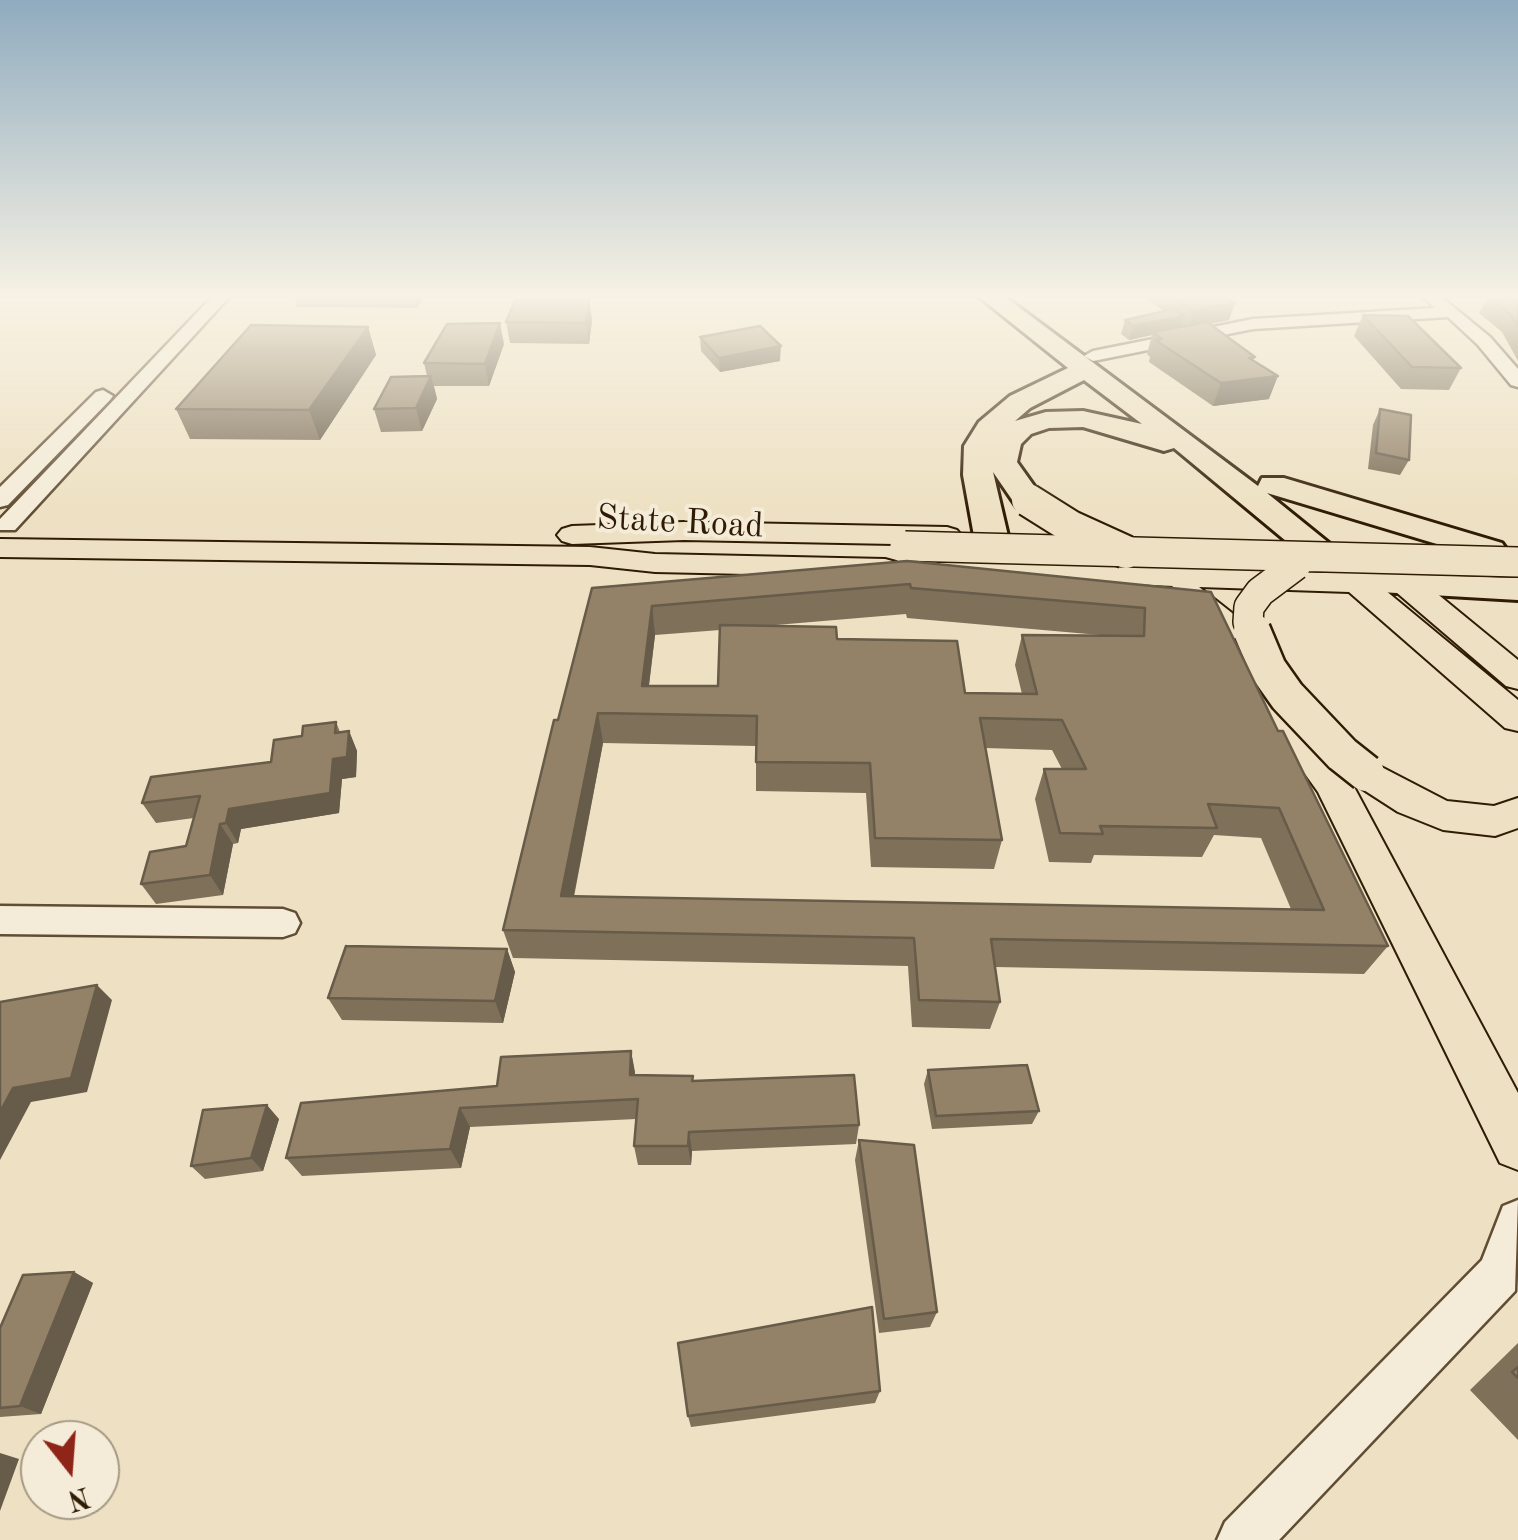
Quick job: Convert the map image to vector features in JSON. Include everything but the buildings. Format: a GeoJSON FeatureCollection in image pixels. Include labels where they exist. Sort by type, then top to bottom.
{"type":"FeatureCollection","features":[{"type":"Feature","properties":{"kind":"highway"},"geometry":{"type":"LineString","coordinates":[[991,536],[978,476],[979,446],[990,428],[1020,402],[1080,368]]}},
{"type":"Feature","properties":{"kind":"highway"},"geometry":{"type":"LineString","coordinates":[[1095,368],[1204,457],[1304,554],[1357,583],[1518,588]]}},
{"type":"Feature","properties":{"kind":"highway"},"geometry":{"type":"LineString","coordinates":[[1096,368],[1272,485],[1407,585]]}},
{"type":"Feature","properties":{"kind":"highway"},"geometry":{"type":"LineString","coordinates":[[1136,563],[1028,500],[1002,462],[1014,433],[1034,423],[1064,419],[1101,421],[1204,457]]}},
{"type":"Feature","properties":{"kind":"highway"},"geometry":{"type":"LineString","coordinates":[[1272,485],[1509,554]]}},
{"type":"Feature","properties":{"kind":"highway"},"geometry":{"type":"LineString","coordinates":[[1304,554],[1356,544],[1509,554]]}},
{"type":"Feature","properties":{"kind":"main road","name":"State Road"},"geometry":{"type":"LineString","coordinates":[[2,524],[596,546],[684,531],[991,536],[1304,554]]}},
{"type":"Feature","properties":{"kind":"main road","name":"State Road"},"geometry":{"type":"LineString","coordinates":[[596,546],[655,563],[1136,563],[1230,578],[1357,583]]}},
{"type":"Feature","properties":{"kind":"main road"},"geometry":{"type":"LineString","coordinates":[[596,546],[1304,554],[1518,573]]}},
{"type":"Feature","properties":{"kind":"main road"},"geometry":{"type":"LineString","coordinates":[[906,551],[1136,563],[1509,554]]}},
{"type":"Feature","properties":{"kind":"main road"},"geometry":{"type":"LineString","coordinates":[[1304,554],[1260,592],[1249,607],[1248,622],[1268,670],[1287,696],[1342,754],[1412,802],[1442,814],[1495,821],[1518,814]]}},
{"type":"Feature","properties":{"kind":"main road"},"geometry":{"type":"LineString","coordinates":[[1136,563],[1191,594],[1230,627],[1259,684],[1317,759],[1518,1145]]}},
{"type":"Feature","properties":{"kind":"main road"},"geometry":{"type":"LineString","coordinates":[[1230,578],[1328,600],[1430,643]]}},
{"type":"Feature","properties":{"kind":"main road"},"geometry":{"type":"LineString","coordinates":[[1357,583],[1518,719]]}},
{"type":"Feature","properties":{"kind":"main road"},"geometry":{"type":"LineString","coordinates":[[1407,585],[1445,604],[1518,657]]}},
{"type":"Feature","properties":{"kind":"main road"},"geometry":{"type":"LineString","coordinates":[[1407,585],[1518,678]]}},
{"type":"Feature","properties":{"kind":"street"},"geometry":{"type":"LineString","coordinates":[[2,524],[140,368]]}},
{"type":"Feature","properties":{"kind":"street"},"geometry":{"type":"LineString","coordinates":[[2,524],[153,368]]}},
{"type":"Feature","properties":{"kind":"street"},"geometry":{"type":"LineString","coordinates":[[0,920],[283,923]]}},
{"type":"Feature","properties":{"kind":"street"},"geometry":{"type":"LineString","coordinates":[[1243,1540],[1508,1272],[1518,1221]]}}]}
